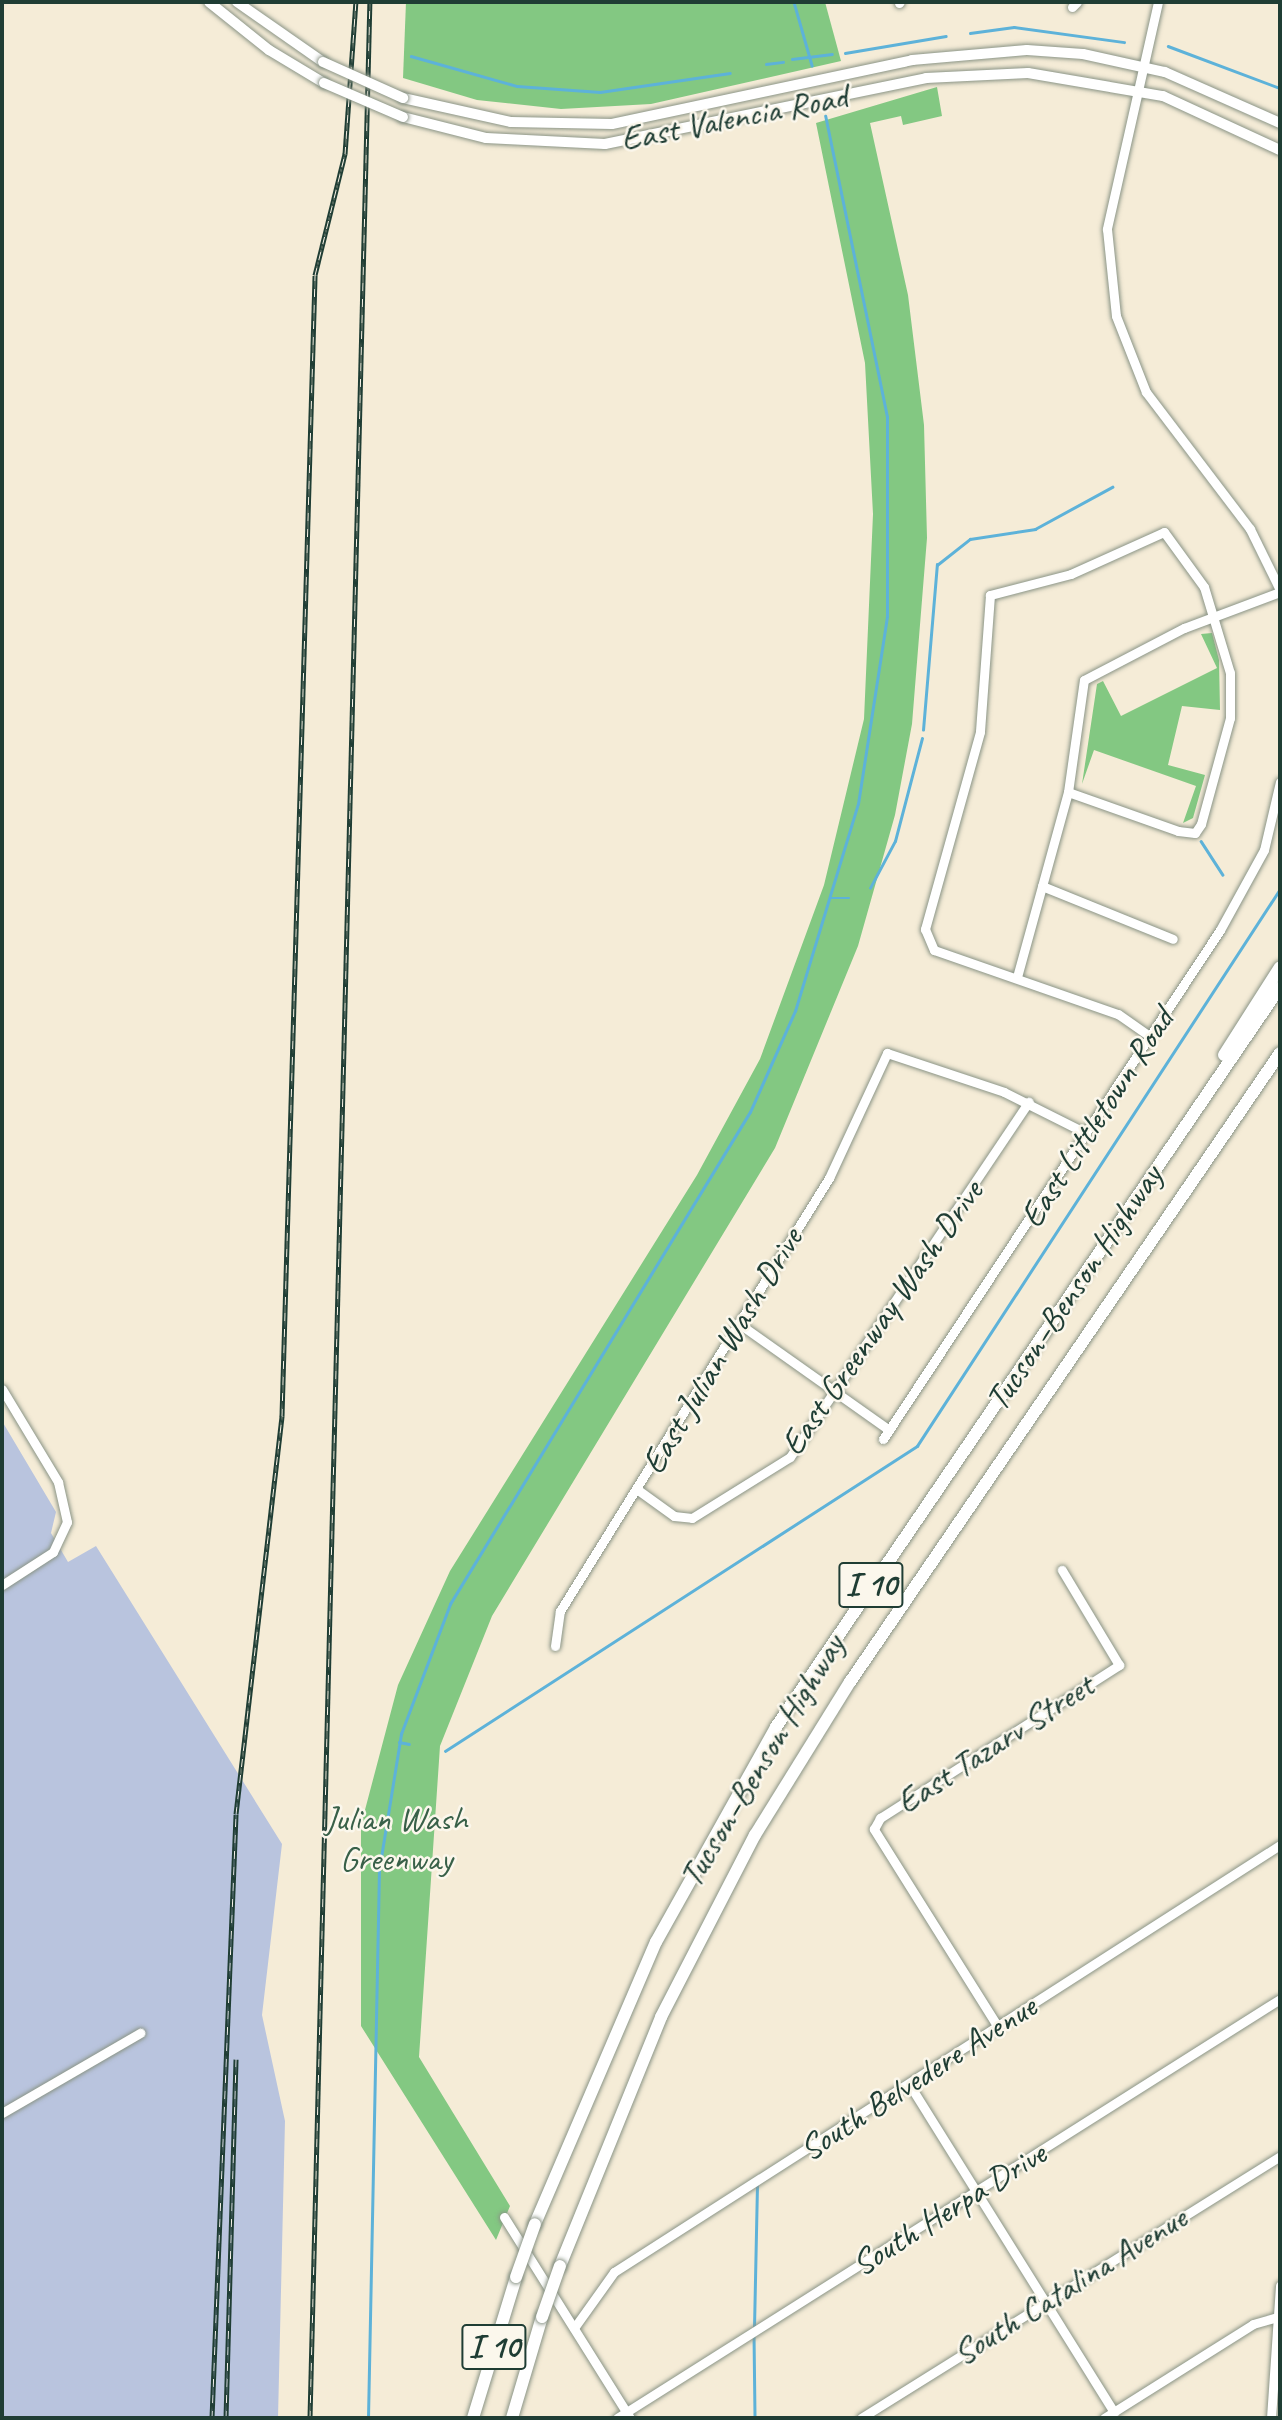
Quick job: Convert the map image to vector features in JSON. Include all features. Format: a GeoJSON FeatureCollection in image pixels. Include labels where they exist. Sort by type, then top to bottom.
{"type":"FeatureCollection","features":[{"type":"Feature","properties":{"kind":"highway"},"geometry":{"type":"LineString","coordinates":[[1085,1272],[1280,967]]}},
{"type":"Feature","properties":{"kind":"highway","name":"Tucson–Benson Highway"},"geometry":{"type":"LineString","coordinates":[[473,2418],[535,2224],[621,2015],[728,1809],[799,1691],[1280,987]]}},
{"type":"Feature","properties":{"kind":"highway","name":"Tucson–Benson Highway"},"geometry":{"type":"LineString","coordinates":[[512,2418],[560,2266],[656,2027],[755,1835],[850,1682],[1280,1053]]}},
{"type":"Feature","properties":{"kind":"highway"},"geometry":{"type":"LineString","coordinates":[[1241,1110],[1280,1061]]}},
{"type":"Feature","properties":{"kind":"main road","name":"East Valencia Road"},"geometry":{"type":"LineString","coordinates":[[209,2],[324,83],[403,117],[486,138],[586,145],[672,135],[950,75],[1028,73],[1135,88],[1215,116],[1280,150]]}},
{"type":"Feature","properties":{"kind":"main road","name":"East Valencia Road"},"geometry":{"type":"LineString","coordinates":[[237,2],[323,62],[403,97],[494,120],[589,126],[662,118],[961,53],[1050,52],[1140,65],[1220,93],[1280,123]]}},
{"type":"Feature","properties":{"kind":"street"},"geometry":{"type":"LineString","coordinates":[[1017,978],[1068,792],[1084,680],[1280,591],[1250,529],[1146,392],[1120,329],[1107,229],[1140,65],[1158,2]]}},
{"type":"Feature","properties":{"kind":"street"},"geometry":{"type":"LineString","coordinates":[[1068,792],[1195,833],[1230,718],[1230,673],[1217,618],[1204,587],[1164,532],[1071,574],[990,595],[980,732],[926,942],[1118,1014],[1150,1036]]}},
{"type":"Feature","properties":{"kind":"street","name":"East Littletown Road"},"geometry":{"type":"LineString","coordinates":[[883,1439],[1150,1036],[1264,850],[1280,782]]}},
{"type":"Feature","properties":{"kind":"street"},"geometry":{"type":"LineString","coordinates":[[1042,886],[1173,939]]}},
{"type":"Feature","properties":{"kind":"street","name":"East Julian Wash Drive"},"geometry":{"type":"LineString","coordinates":[[555,1646],[560,1611],[638,1490],[829,1178],[887,1053],[1029,1102]]}},
{"type":"Feature","properties":{"kind":"street"},"geometry":{"type":"LineString","coordinates":[[1029,1102],[1086,1133]]}},
{"type":"Feature","properties":{"kind":"street","name":"East Greenway Wash Drive"},"geometry":{"type":"LineString","coordinates":[[638,1490],[674,1516],[692,1518],[790,1457],[836,1393],[1029,1102]]}},
{"type":"Feature","properties":{"kind":"street"},"geometry":{"type":"LineString","coordinates":[[738,1323],[889,1430]]}},
{"type":"Feature","properties":{"kind":"street"},"geometry":{"type":"LineString","coordinates":[[2,1389],[58,1482],[66,1530],[48,1557],[2,1585]]}},
{"type":"Feature","properties":{"kind":"street","name":"East Tazarv Street"},"geometry":{"type":"LineString","coordinates":[[998,2027],[875,1824],[1119,1665],[1062,1570]]}},
{"type":"Feature","properties":{"kind":"street","name":"South Belvedere Avenue"},"geometry":{"type":"LineString","coordinates":[[574,2328],[614,2272],[1280,1845]]}},
{"type":"Feature","properties":{"kind":"street","name":"South Herpa Drive"},"geometry":{"type":"LineString","coordinates":[[617,2418],[628,2416],[1280,1999]]}},
{"type":"Feature","properties":{"kind":"street"},"geometry":{"type":"LineString","coordinates":[[2,2113],[140,2033]]}},
{"type":"Feature","properties":{"kind":"street"},"geometry":{"type":"LineString","coordinates":[[909,2084],[1114,2412]]}},
{"type":"Feature","properties":{"kind":"street","name":"South Catalina Avenue"},"geometry":{"type":"LineString","coordinates":[[861,2418],[1280,2156]]}},
{"type":"Feature","properties":{"kind":"street"},"geometry":{"type":"LineString","coordinates":[[504,2217],[628,2416]]}},
{"type":"Feature","properties":{"kind":"street"},"geometry":{"type":"LineString","coordinates":[[1271,2418],[1280,2284]]}},
{"type":"Feature","properties":{"kind":"street"},"geometry":{"type":"LineString","coordinates":[[1104,2418],[1253,2324],[1278,2317]]}},
{"type":"Feature","properties":{"kind":"shaded area"},"geometry":{"type":"Polygon","coordinates":[[[2,1421],[56,1512],[51,1533],[68,1562],[96,1546],[282,1844],[262,2015],[285,2121],[278,2418],[2,2418],[2,1421]]]}},
{"type":"Feature","properties":{"kind":"green space"},"geometry":{"type":"Polygon","coordinates":[[[406,2],[825,2],[841,61],[651,104],[561,109],[477,100],[403,78],[406,2]]]}},
{"type":"Feature","properties":{"kind":"green space","name":"Julian Wash Greenway"},"geometry":{"type":"Polygon","coordinates":[[[937,87],[942,116],[903,125],[901,116],[870,123],[908,295],[924,425],[927,538],[912,724],[895,815],[858,946],[775,1148],[492,1616],[440,1746],[419,2057],[510,2206],[496,2240],[361,2026],[361,1825],[398,1685],[450,1571],[697,1175],[760,1059],[824,885],[864,719],[873,514],[865,363],[816,123],[937,87]]]}},
{"type":"Feature","properties":{"kind":"green space"},"geometry":{"type":"Polygon","coordinates":[[[1212,633],[1219,660],[1220,710],[1182,706],[1168,765],[1205,775],[1193,818],[1183,823],[1196,786],[1094,750],[1082,784],[1097,684],[1103,681],[1121,716],[1217,668],[1201,634],[1212,633]]]}},
{"type":"Feature","properties":{"kind":"waterway"},"geometry":{"type":"LineString","coordinates":[[794,2],[812,65]]}},
{"type":"Feature","properties":{"kind":"waterway"},"geometry":{"type":"LineString","coordinates":[[970,33],[1014,27],[1124,42]]}},
{"type":"Feature","properties":{"kind":"waterway"},"geometry":{"type":"LineString","coordinates":[[845,53],[946,36]]}},
{"type":"Feature","properties":{"kind":"waterway"},"geometry":{"type":"LineString","coordinates":[[1168,46],[1280,88]]}},
{"type":"Feature","properties":{"kind":"waterway"},"geometry":{"type":"LineString","coordinates":[[792,59],[832,54]]}},
{"type":"Feature","properties":{"kind":"waterway"},"geometry":{"type":"LineString","coordinates":[[411,56],[517,86],[600,92],[730,73]]}},
{"type":"Feature","properties":{"kind":"waterway"},"geometry":{"type":"LineString","coordinates":[[766,64],[783,62]]}},
{"type":"Feature","properties":{"kind":"waterway"},"geometry":{"type":"LineString","coordinates":[[368,2418],[379,1870],[401,1734],[450,1604],[750,1112],[795,1011],[858,804],[887,616],[887,417],[825,116]]}},
{"type":"Feature","properties":{"kind":"waterway"},"geometry":{"type":"LineString","coordinates":[[923,730],[937,565],[970,539],[1035,529],[1112,487]]}},
{"type":"Feature","properties":{"kind":"waterway"},"geometry":{"type":"LineString","coordinates":[[870,888],[895,841],[922,738]]}},
{"type":"Feature","properties":{"kind":"waterway"},"geometry":{"type":"LineString","coordinates":[[1201,841],[1223,875]]}},
{"type":"Feature","properties":{"kind":"waterway"},"geometry":{"type":"LineString","coordinates":[[445,1751],[917,1446],[1280,889]]}},
{"type":"Feature","properties":{"kind":"waterway"},"geometry":{"type":"LineString","coordinates":[[831,898],[849,898]]}},
{"type":"Feature","properties":{"kind":"waterway"},"geometry":{"type":"LineString","coordinates":[[399,1742],[409,1744]]}},
{"type":"Feature","properties":{"kind":"waterway"},"geometry":{"type":"LineString","coordinates":[[754,2328],[757,2184]]}},
{"type":"Feature","properties":{"kind":"waterway"},"geometry":{"type":"LineString","coordinates":[[754,2334],[755,2418]]}},
{"type":"Feature","properties":{"kind":"railway"},"geometry":{"type":"LineString","coordinates":[[212,2418],[236,1814],[282,1416],[315,275],[345,154],[356,2]]}},
{"type":"Feature","properties":{"kind":"railway"},"geometry":{"type":"LineString","coordinates":[[310,2418],[370,2]]}},
{"type":"Feature","properties":{"kind":"railway"},"geometry":{"type":"LineString","coordinates":[[226,2418],[236,2059]]}}]}
